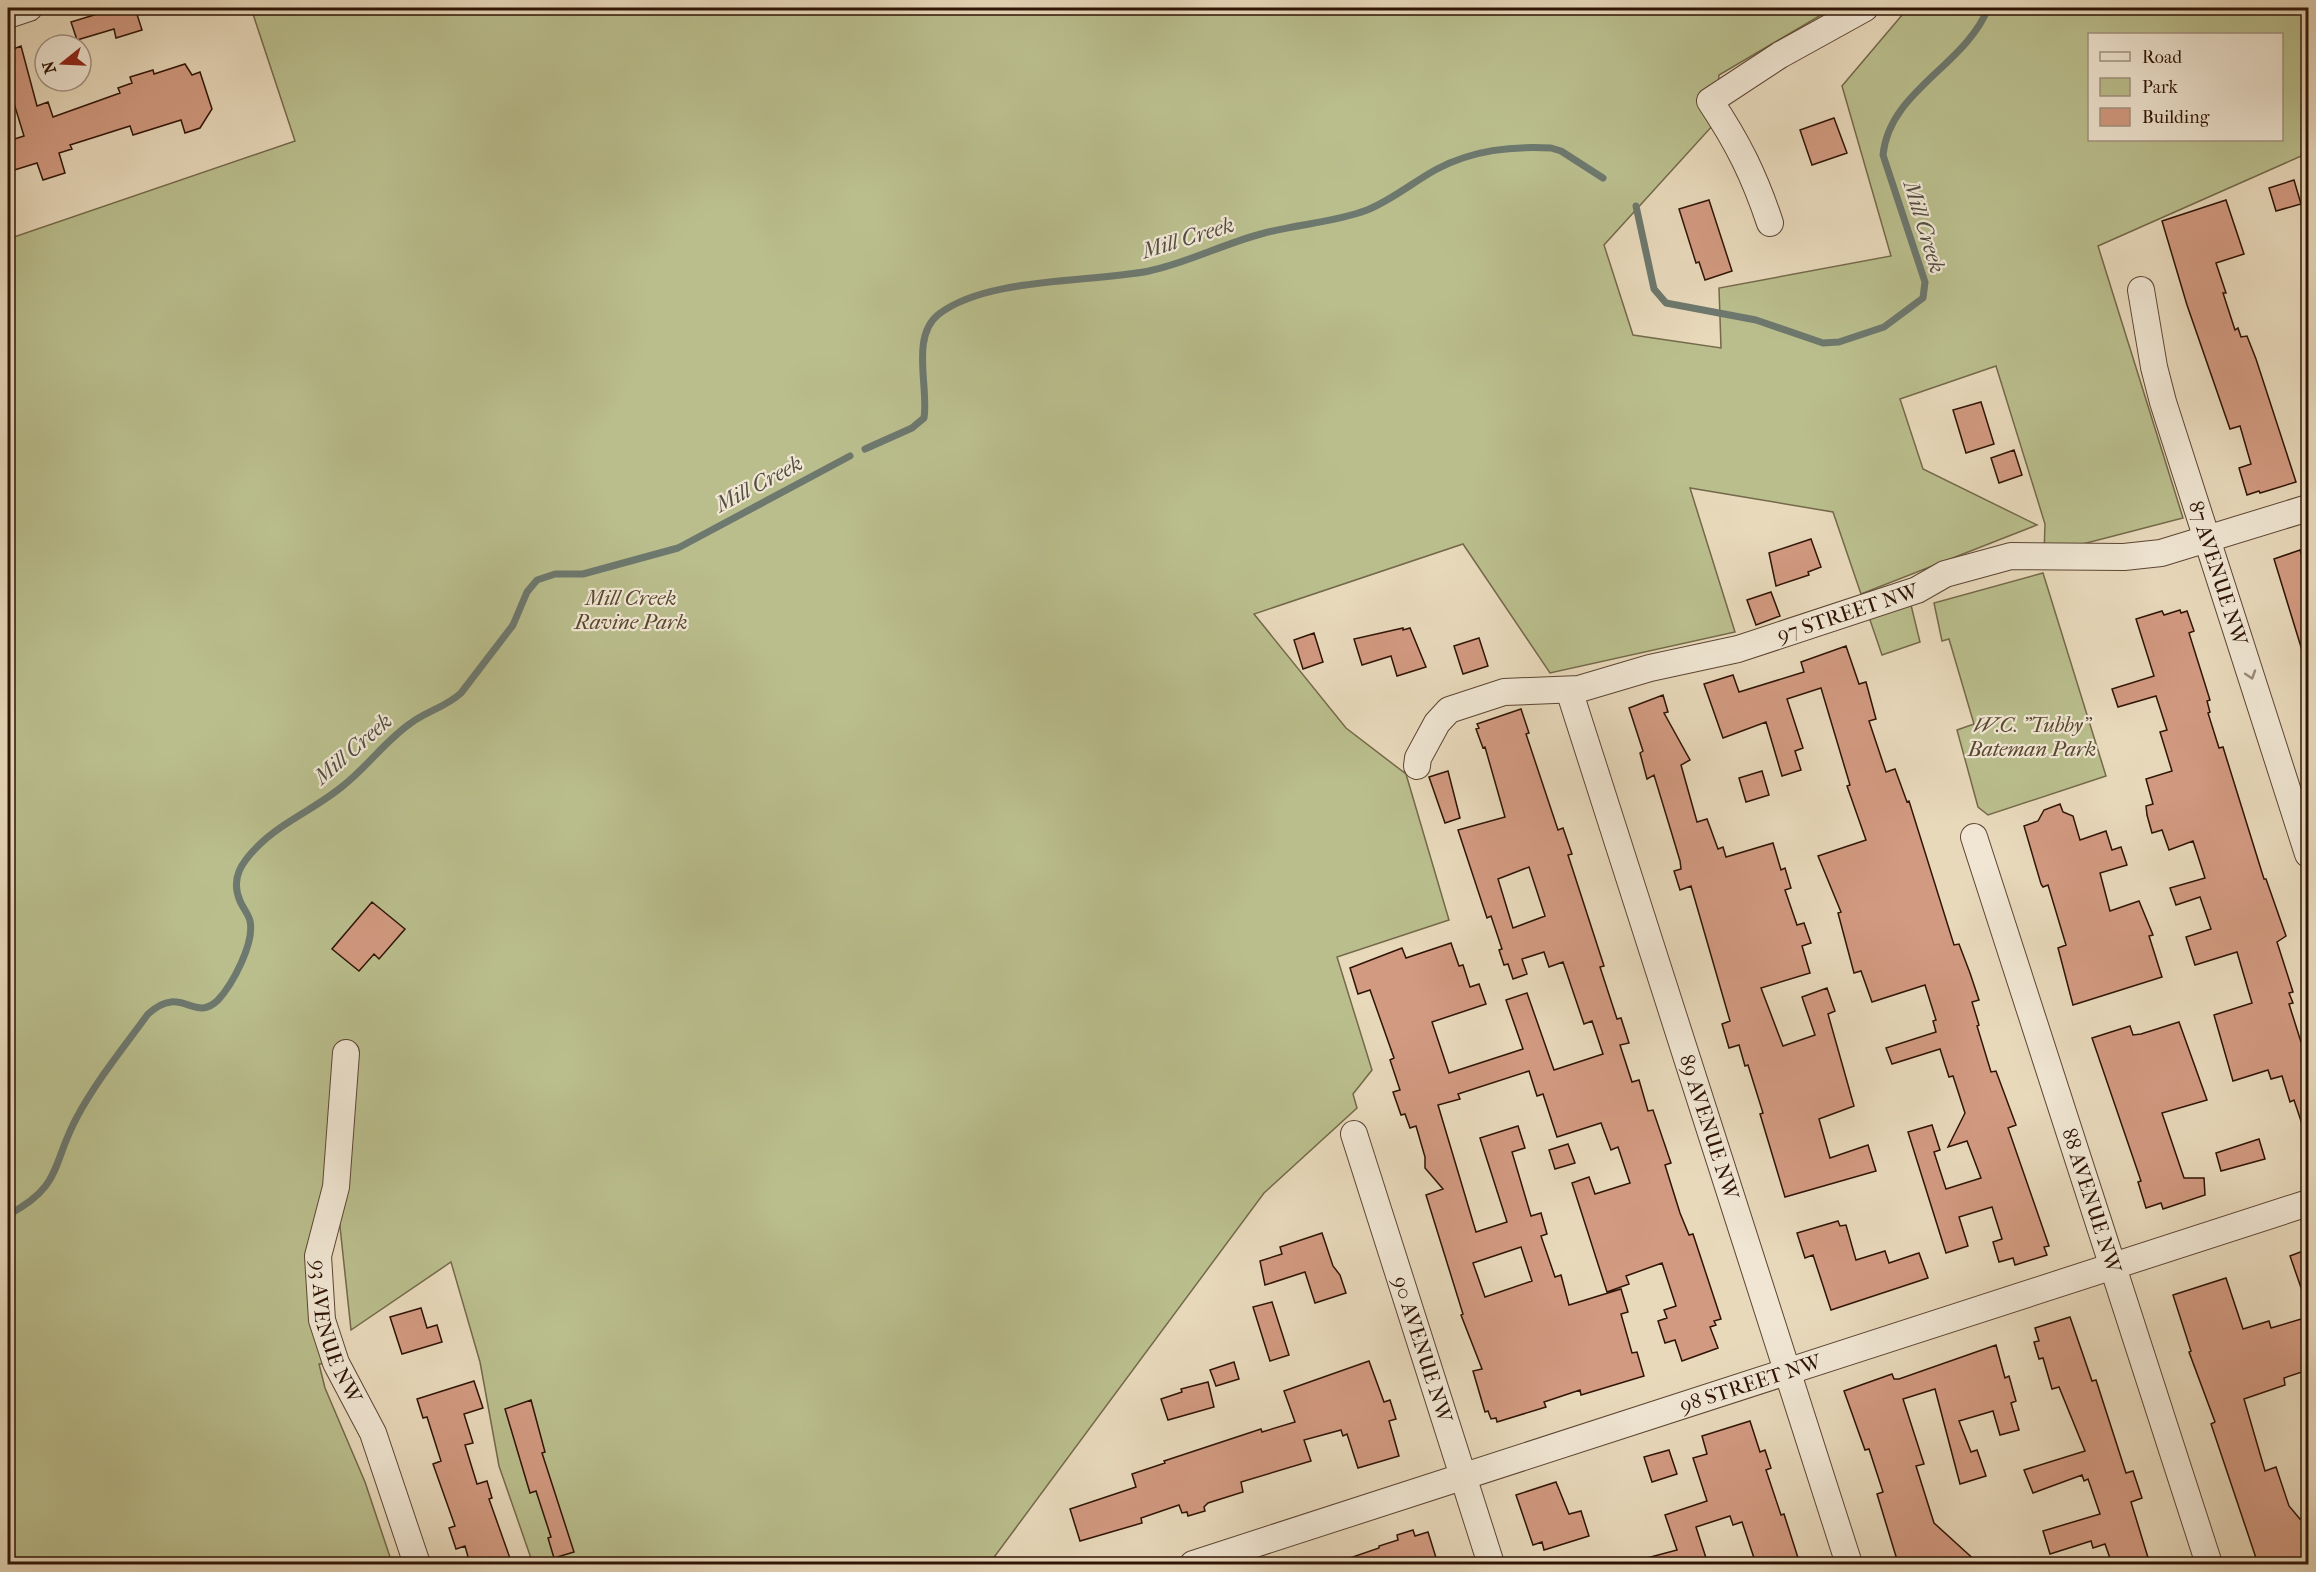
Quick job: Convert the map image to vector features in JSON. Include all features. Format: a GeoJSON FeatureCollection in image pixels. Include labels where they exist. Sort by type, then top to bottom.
{"type":"FeatureCollection","features":[{"type":"Feature","properties":{"kind":"street"},"geometry":{"type":"LineString","coordinates":[[8,15],[29,8]]}},
{"type":"Feature","properties":{"kind":"street"},"geometry":{"type":"LineString","coordinates":[[1770,223],[1754,175],[1710,101],[1780,55],[1865,8]]}},
{"type":"Feature","properties":{"kind":"street","name":"87 AVENUE NW"},"geometry":{"type":"LineString","coordinates":[[2141,290],[2158,382],[2308,854]]}},
{"type":"Feature","properties":{"kind":"street","name":"97 STREET NW"},"geometry":{"type":"LineString","coordinates":[[1417,766],[1418,758],[1437,723],[1455,706],[1512,690],[1569,690],[1650,668],[1738,649],[1917,590],[1945,574],[2011,555],[2132,557],[2161,553],[2308,508]]}},
{"type":"Feature","properties":{"kind":"street","name":"89 AVENUE NW"},"geometry":{"type":"LineString","coordinates":[[1569,690],[1849,1564]]}},
{"type":"Feature","properties":{"kind":"street","name":"88 AVENUE NW"},"geometry":{"type":"LineString","coordinates":[[1974,837],[2209,1564]]}},
{"type":"Feature","properties":{"kind":"street","name":"93 AVENUE NW"},"geometry":{"type":"LineString","coordinates":[[346,1053],[336,1187],[318,1257],[322,1320],[336,1363],[373,1433],[417,1564]]}},
{"type":"Feature","properties":{"kind":"street","name":"90 AVENUE NW"},"geometry":{"type":"LineString","coordinates":[[1354,1134],[1491,1564]]}},
{"type":"Feature","properties":{"kind":"street","name":"98 STREET NW"},"geometry":{"type":"LineString","coordinates":[[1193,1564],[2308,1203]]}},
{"type":"Feature","properties":{"kind":"green space","name":"Mill Creek Ravine Park"},"geometry":{"type":"Polygon","coordinates":[[[251,8],[1833,8],[1719,75],[1714,124],[1604,245],[1633,335],[1721,348],[1719,288],[1891,256],[1842,86],[1908,8],[2308,8],[2308,153],[2098,246],[2183,518],[2044,554],[2045,524],[1996,366],[1900,399],[1923,469],[2037,525],[1861,594],[1833,512],[1690,488],[1735,632],[1550,673],[1463,544],[1254,614],[1346,728],[1406,774],[1449,920],[1337,957],[1372,1070],[1353,1094],[1357,1108],[1264,1193],[989,1564],[533,1564],[499,1466],[480,1362],[451,1262],[351,1330],[336,1189],[318,1257],[336,1363],[319,1364],[325,1388],[365,1482],[390,1557],[406,1564],[8,1564],[8,239],[295,141],[251,8]]]}},
{"type":"Feature","properties":{"kind":"green space","name":"W.C. \"Tubby\" Bateman Park"},"geometry":{"type":"Polygon","coordinates":[[[2043,573],[2106,776],[1988,815],[1978,807],[1957,730],[1974,724],[1949,639],[1942,641],[1934,603],[2043,573]]]}},
{"type":"Feature","properties":{"kind":"green space"},"geometry":{"type":"Polygon","coordinates":[[[1911,605],[1920,642],[1882,655],[1869,617],[1911,605]]]}},
{"type":"Feature","properties":{"kind":"building"},"geometry":{"type":"Polygon","coordinates":[[[117,8],[135,8],[142,30],[116,38],[114,29],[93,35],[93,33],[75,33],[71,22],[117,8]]]}},
{"type":"Feature","properties":{"kind":"building"},"geometry":{"type":"Polygon","coordinates":[[[21,46],[37,106],[48,102],[53,117],[120,93],[118,88],[132,83],[130,77],[153,70],[154,74],[185,64],[192,75],[200,72],[212,109],[200,128],[185,133],[181,120],[133,135],[130,126],[70,145],[72,149],[59,153],[65,173],[43,180],[37,163],[8,172],[8,141],[24,136],[8,84],[8,51],[21,46]]]}},
{"type":"Feature","properties":{"kind":"building"},"geometry":{"type":"Polygon","coordinates":[[[1834,118],[1847,153],[1812,165],[1800,130],[1834,118]]]}},
{"type":"Feature","properties":{"kind":"building"},"geometry":{"type":"Polygon","coordinates":[[[2294,180],[2301,204],[2276,211],[2269,188],[2294,180]]]}},
{"type":"Feature","properties":{"kind":"building"},"geometry":{"type":"Polygon","coordinates":[[[1709,200],[1732,271],[1705,280],[1699,262],[1696,263],[1679,209],[1709,200]]]}},
{"type":"Feature","properties":{"kind":"building"},"geometry":{"type":"Polygon","coordinates":[[[2226,200],[2244,254],[2216,263],[2226,293],[2223,293],[2235,330],[2238,328],[2241,337],[2247,336],[2256,359],[2296,482],[2247,495],[2239,468],[2251,464],[2240,426],[2230,429],[2187,305],[2162,221],[2226,200]]]}},
{"type":"Feature","properties":{"kind":"building"},"geometry":{"type":"Polygon","coordinates":[[[1981,402],[1994,444],[1966,453],[1953,410],[1981,402]]]}},
{"type":"Feature","properties":{"kind":"building"},"geometry":{"type":"Polygon","coordinates":[[[2014,450],[2022,475],[1999,483],[1991,458],[2014,450]]]}},
{"type":"Feature","properties":{"kind":"building"},"geometry":{"type":"Polygon","coordinates":[[[1811,539],[1821,567],[1808,572],[1809,575],[1776,586],[1769,553],[1811,539]]]}},
{"type":"Feature","properties":{"kind":"building"},"geometry":{"type":"Polygon","coordinates":[[[2300,550],[2303,559],[2308,557],[2308,659],[2305,660],[2274,559],[2300,550]]]}},
{"type":"Feature","properties":{"kind":"building"},"geometry":{"type":"Polygon","coordinates":[[[1771,592],[1780,616],[1756,625],[1747,600],[1771,592]]]}},
{"type":"Feature","properties":{"kind":"building"},"geometry":{"type":"Polygon","coordinates":[[[2180,610],[2181,613],[2187,611],[2194,631],[2189,633],[2210,700],[2207,701],[2210,712],[2208,713],[2219,748],[2223,747],[2264,879],[2266,879],[2286,936],[2277,942],[2293,992],[2289,993],[2293,1003],[2289,1004],[2301,1042],[2304,1041],[2308,1055],[2308,1133],[2305,1133],[2294,1100],[2290,1102],[2282,1076],[2271,1079],[2268,1070],[2233,1081],[2214,1015],[2252,1003],[2237,952],[2195,965],[2186,937],[2211,929],[2200,897],[2176,905],[2170,888],[2205,878],[2193,841],[2169,850],[2162,830],[2152,833],[2147,815],[2146,806],[2153,804],[2146,779],[2172,771],[2160,732],[2167,730],[2156,696],[2118,707],[2112,689],[2154,676],[2136,619],[2162,611],[2164,615],[2180,610]]]}},
{"type":"Feature","properties":{"kind":"building"},"geometry":{"type":"Polygon","coordinates":[[[1403,628],[1403,630],[1410,628],[1426,667],[1397,676],[1391,656],[1362,665],[1354,639],[1403,628]]]}},
{"type":"Feature","properties":{"kind":"building"},"geometry":{"type":"Polygon","coordinates":[[[1314,633],[1323,662],[1303,669],[1294,640],[1314,633]]]}},
{"type":"Feature","properties":{"kind":"building"},"geometry":{"type":"Polygon","coordinates":[[[1479,638],[1488,666],[1463,674],[1454,646],[1479,638]]]}},
{"type":"Feature","properties":{"kind":"building"},"geometry":{"type":"Polygon","coordinates":[[[1846,646],[1859,684],[1866,682],[1876,719],[1869,721],[1886,772],[1895,769],[1907,802],[1909,801],[1954,945],[1959,944],[1979,1000],[1972,1002],[1991,1072],[1996,1071],[2016,1125],[2008,1128],[2049,1246],[2044,1247],[2047,1255],[2015,1265],[2013,1258],[1999,1262],[1993,1242],[2002,1239],[1992,1207],[1959,1217],[1968,1246],[1946,1253],[1908,1132],[1932,1125],[1940,1150],[1934,1152],[1946,1189],[1981,1178],[1967,1141],[1948,1147],[1965,1113],[1953,1076],[1949,1077],[1940,1049],[1892,1064],[1886,1048],[1936,1032],[1933,1021],[1936,1020],[1925,985],[1872,1002],[1861,971],[1854,973],[1838,913],[1841,912],[1818,856],[1866,840],[1847,786],[1850,785],[1821,688],[1787,699],[1803,748],[1795,751],[1801,770],[1782,776],[1766,722],[1723,738],[1704,684],[1733,675],[1739,692],[1804,672],[1801,662],[1846,646]]]}},
{"type":"Feature","properties":{"kind":"building"},"geometry":{"type":"Polygon","coordinates":[[[1663,695],[1668,712],[1664,713],[1690,760],[1681,765],[1697,822],[1707,819],[1718,849],[1723,847],[1726,857],[1773,843],[1781,870],[1785,868],[1791,888],[1785,890],[1797,925],[1804,923],[1811,943],[1802,946],[1810,973],[1761,988],[1783,1046],[1815,1035],[1802,997],[1827,988],[1835,1011],[1828,1014],[1854,1106],[1819,1119],[1830,1158],[1868,1145],[1876,1171],[1785,1197],[1748,1065],[1745,1066],[1739,1045],[1729,1048],[1722,1024],[1730,1021],[1691,886],[1680,890],[1674,871],[1681,869],[1680,861],[1654,775],[1647,779],[1640,753],[1643,751],[1629,708],[1663,695]]]}},
{"type":"Feature","properties":{"kind":"building"},"geometry":{"type":"Polygon","coordinates":[[[1521,709],[1529,733],[1526,734],[1558,830],[1563,828],[1572,854],[1568,855],[1604,966],[1600,967],[1617,1019],[1621,1018],[1629,1043],[1620,1045],[1632,1082],[1639,1080],[1648,1111],[1653,1110],[1671,1163],[1665,1165],[1680,1213],[1689,1235],[1693,1234],[1721,1319],[1714,1321],[1716,1325],[1710,1327],[1718,1348],[1682,1361],[1675,1340],[1665,1343],[1658,1321],[1667,1318],[1664,1310],[1676,1306],[1662,1263],[1626,1276],[1629,1284],[1607,1292],[1572,1183],[1589,1177],[1595,1194],[1630,1183],[1618,1147],[1611,1150],[1601,1123],[1557,1137],[1543,1094],[1537,1096],[1529,1071],[1458,1094],[1460,1099],[1438,1105],[1476,1232],[1507,1222],[1480,1138],[1518,1126],[1525,1148],[1512,1152],[1531,1216],[1541,1213],[1547,1234],[1541,1236],[1555,1277],[1561,1275],[1569,1305],[1621,1289],[1628,1312],[1621,1314],[1632,1353],[1637,1352],[1644,1376],[1581,1395],[1580,1390],[1544,1402],[1546,1407],[1497,1422],[1496,1418],[1491,1419],[1488,1411],[1485,1412],[1473,1371],[1482,1369],[1461,1315],[1463,1314],[1426,1195],[1443,1189],[1425,1168],[1425,1157],[1416,1126],[1410,1128],[1405,1114],[1401,1115],[1393,1092],[1400,1090],[1390,1060],[1394,1058],[1370,990],[1358,994],[1350,968],[1402,948],[1406,958],[1451,943],[1459,966],[1463,965],[1470,987],[1479,984],[1486,1004],[1432,1022],[1449,1073],[1523,1049],[1506,1000],[1527,993],[1554,1070],[1603,1054],[1592,1021],[1584,1024],[1563,962],[1549,967],[1544,952],[1522,959],[1527,974],[1513,979],[1508,964],[1504,965],[1499,950],[1502,949],[1491,916],[1487,918],[1458,830],[1505,817],[1485,747],[1483,748],[1476,729],[1479,728],[1477,724],[1521,709]],[[1529,867],[1498,879],[1513,928],[1545,916],[1529,867]],[[1521,1247],[1473,1263],[1485,1297],[1532,1281],[1521,1247]]]}},
{"type":"Feature","properties":{"kind":"building"},"geometry":{"type":"Polygon","coordinates":[[[1448,771],[1460,818],[1445,823],[1429,777],[1448,771]]]}},
{"type":"Feature","properties":{"kind":"building"},"geometry":{"type":"Polygon","coordinates":[[[1762,771],[1769,795],[1746,802],[1739,778],[1762,771]]]}},
{"type":"Feature","properties":{"kind":"building"},"geometry":{"type":"Polygon","coordinates":[[[2060,804],[2063,812],[2073,816],[2080,840],[2106,831],[2112,850],[2121,847],[2127,865],[2100,873],[2110,911],[2139,901],[2153,935],[2149,936],[2162,977],[2073,1005],[2058,948],[2066,945],[2048,885],[2043,887],[2041,884],[2024,826],[2038,821],[2044,810],[2060,804]]]}},
{"type":"Feature","properties":{"kind":"building"},"geometry":{"type":"Polygon","coordinates":[[[372,902],[405,929],[379,959],[374,954],[359,971],[332,949],[372,902]]]}},
{"type":"Feature","properties":{"kind":"building"},"geometry":{"type":"Polygon","coordinates":[[[2179,1022],[2207,1100],[2162,1113],[2184,1178],[2204,1178],[2205,1195],[2163,1209],[2161,1203],[2146,1208],[2138,1182],[2141,1181],[2092,1038],[2130,1026],[2133,1035],[2141,1034],[2179,1022]]]}},
{"type":"Feature","properties":{"kind":"building"},"geometry":{"type":"Polygon","coordinates":[[[2259,1139],[2265,1159],[2221,1171],[2216,1153],[2259,1139]]]}},
{"type":"Feature","properties":{"kind":"building"},"geometry":{"type":"Polygon","coordinates":[[[1568,1144],[1575,1163],[1555,1169],[1549,1150],[1568,1144]]]}},
{"type":"Feature","properties":{"kind":"building"},"geometry":{"type":"Polygon","coordinates":[[[1838,1221],[1840,1226],[1846,1225],[1856,1260],[1885,1251],[1889,1263],[1919,1253],[1928,1278],[1831,1310],[1813,1255],[1805,1258],[1797,1233],[1838,1221]]]}},
{"type":"Feature","properties":{"kind":"building"},"geometry":{"type":"Polygon","coordinates":[[[1322,1233],[1333,1266],[1340,1275],[1346,1293],[1315,1303],[1305,1272],[1265,1285],[1260,1261],[1282,1254],[1280,1247],[1322,1233]]]}},
{"type":"Feature","properties":{"kind":"building"},"geometry":{"type":"Polygon","coordinates":[[[2308,1249],[2308,1301],[2306,1302],[2290,1256],[2308,1249]]]}},
{"type":"Feature","properties":{"kind":"building"},"geometry":{"type":"Polygon","coordinates":[[[2226,1278],[2243,1329],[2269,1321],[2271,1328],[2308,1317],[2308,1370],[2284,1378],[2285,1385],[2244,1399],[2265,1471],[2276,1467],[2289,1506],[2300,1519],[2308,1516],[2308,1564],[2258,1564],[2211,1424],[2215,1422],[2189,1352],[2191,1351],[2173,1295],[2226,1278]]]}},
{"type":"Feature","properties":{"kind":"building"},"geometry":{"type":"Polygon","coordinates":[[[1272,1302],[1289,1355],[1270,1361],[1253,1307],[1272,1302]]]}},
{"type":"Feature","properties":{"kind":"building"},"geometry":{"type":"Polygon","coordinates":[[[421,1308],[427,1328],[437,1325],[442,1342],[402,1354],[390,1317],[421,1308]]]}},
{"type":"Feature","properties":{"kind":"building"},"geometry":{"type":"Polygon","coordinates":[[[2070,1317],[2092,1381],[2096,1380],[2126,1473],[2133,1471],[2142,1498],[2131,1502],[2150,1564],[2112,1564],[2105,1544],[2093,1548],[2091,1541],[2050,1554],[2043,1531],[2100,1514],[2088,1479],[2084,1481],[2082,1475],[2033,1493],[2024,1470],[2085,1451],[2059,1387],[2052,1389],[2043,1358],[2039,1359],[2034,1342],[2039,1341],[2035,1328],[2070,1317]]]}},
{"type":"Feature","properties":{"kind":"building"},"geometry":{"type":"Polygon","coordinates":[[[1996,1345],[2005,1378],[2009,1376],[2016,1401],[2011,1403],[2019,1430],[2000,1435],[1993,1411],[1959,1421],[1971,1452],[1977,1450],[1986,1476],[1960,1484],[1935,1389],[1903,1399],[1924,1464],[1916,1466],[1934,1523],[1979,1564],[1908,1564],[1907,1561],[1898,1563],[1877,1494],[1883,1492],[1869,1449],[1865,1450],[1844,1391],[1892,1374],[1894,1379],[1899,1379],[1996,1345]]]}},
{"type":"Feature","properties":{"kind":"building"},"geometry":{"type":"Polygon","coordinates":[[[1369,1361],[1384,1402],[1390,1400],[1396,1419],[1389,1421],[1399,1456],[1358,1468],[1347,1434],[1343,1436],[1341,1430],[1304,1440],[1311,1461],[1241,1482],[1243,1492],[1208,1503],[1204,1507],[1205,1511],[1188,1516],[1187,1512],[1182,1513],[1179,1505],[1141,1518],[1142,1523],[1080,1541],[1070,1509],[1136,1487],[1132,1474],[1165,1463],[1164,1461],[1261,1429],[1262,1432],[1295,1422],[1284,1391],[1369,1361]]]}},
{"type":"Feature","properties":{"kind":"building"},"geometry":{"type":"Polygon","coordinates":[[[1234,1362],[1239,1379],[1216,1386],[1210,1370],[1234,1362]]]}},
{"type":"Feature","properties":{"kind":"building"},"geometry":{"type":"Polygon","coordinates":[[[474,1381],[483,1408],[464,1414],[473,1443],[465,1445],[477,1484],[487,1481],[492,1498],[489,1499],[512,1564],[470,1564],[465,1546],[456,1549],[449,1528],[455,1526],[433,1464],[441,1461],[427,1417],[423,1418],[417,1399],[474,1381]]]}},
{"type":"Feature","properties":{"kind":"building"},"geometry":{"type":"Polygon","coordinates":[[[1208,1382],[1214,1407],[1168,1420],[1161,1399],[1182,1392],[1181,1389],[1208,1382]]]}},
{"type":"Feature","properties":{"kind":"building"},"geometry":{"type":"Polygon","coordinates":[[[531,1400],[545,1452],[542,1453],[574,1552],[554,1558],[548,1538],[551,1537],[536,1491],[530,1493],[505,1409],[531,1400]]]}},
{"type":"Feature","properties":{"kind":"building"},"geometry":{"type":"Polygon","coordinates":[[[1750,1421],[1760,1452],[1765,1450],[1771,1468],[1766,1470],[1781,1515],[1784,1514],[1800,1564],[1756,1564],[1742,1522],[1733,1525],[1730,1516],[1696,1527],[1707,1561],[1697,1564],[1644,1564],[1643,1559],[1677,1550],[1665,1515],[1707,1501],[1693,1458],[1707,1454],[1702,1436],[1750,1421]]]}},
{"type":"Feature","properties":{"kind":"building"},"geometry":{"type":"Polygon","coordinates":[[[1669,1450],[1677,1474],[1652,1482],[1644,1457],[1669,1450]]]}},
{"type":"Feature","properties":{"kind":"building"},"geometry":{"type":"Polygon","coordinates":[[[1556,1482],[1569,1514],[1581,1511],[1589,1536],[1544,1550],[1542,1542],[1533,1545],[1516,1495],[1556,1482]]]}},
{"type":"Feature","properties":{"kind":"building"},"geometry":{"type":"Polygon","coordinates":[[[1413,1530],[1415,1536],[1428,1532],[1438,1564],[1341,1564],[1341,1561],[1398,1540],[1397,1535],[1413,1530]]]}},
{"type":"Feature","properties":{"kind":"waterway","name":"Mill Creek"},"geometry":{"type":"LineString","coordinates":[[1636,206],[1654,289],[1666,303],[1756,320],[1823,343],[1839,342],[1884,327],[1923,298],[1925,282],[1883,155],[1888,133],[1899,113],[1913,95],[1963,46],[1977,28],[1988,8]]}},
{"type":"Feature","properties":{"kind":"waterway","name":"Mill Creek"},"geometry":{"type":"LineString","coordinates":[[865,449],[912,428],[924,418],[922,363],[925,335],[930,324],[939,314],[959,302],[983,293],[1039,283],[1149,271],[1261,234],[1354,214],[1385,201],[1437,169],[1478,153],[1521,148],[1551,148],[1561,151],[1603,178]]}},
{"type":"Feature","properties":{"kind":"waterway","name":"Mill Creek"},"geometry":{"type":"LineString","coordinates":[[8,1215],[26,1204],[47,1184],[85,1103],[148,1014],[160,1005],[170,1002],[202,1008],[209,1006],[218,1000],[230,984],[246,952],[251,930],[236,885],[239,871],[247,858],[278,829],[344,785],[402,730],[461,693],[513,625],[527,592],[537,580],[555,574],[583,574],[678,548],[850,456]]}}]}
